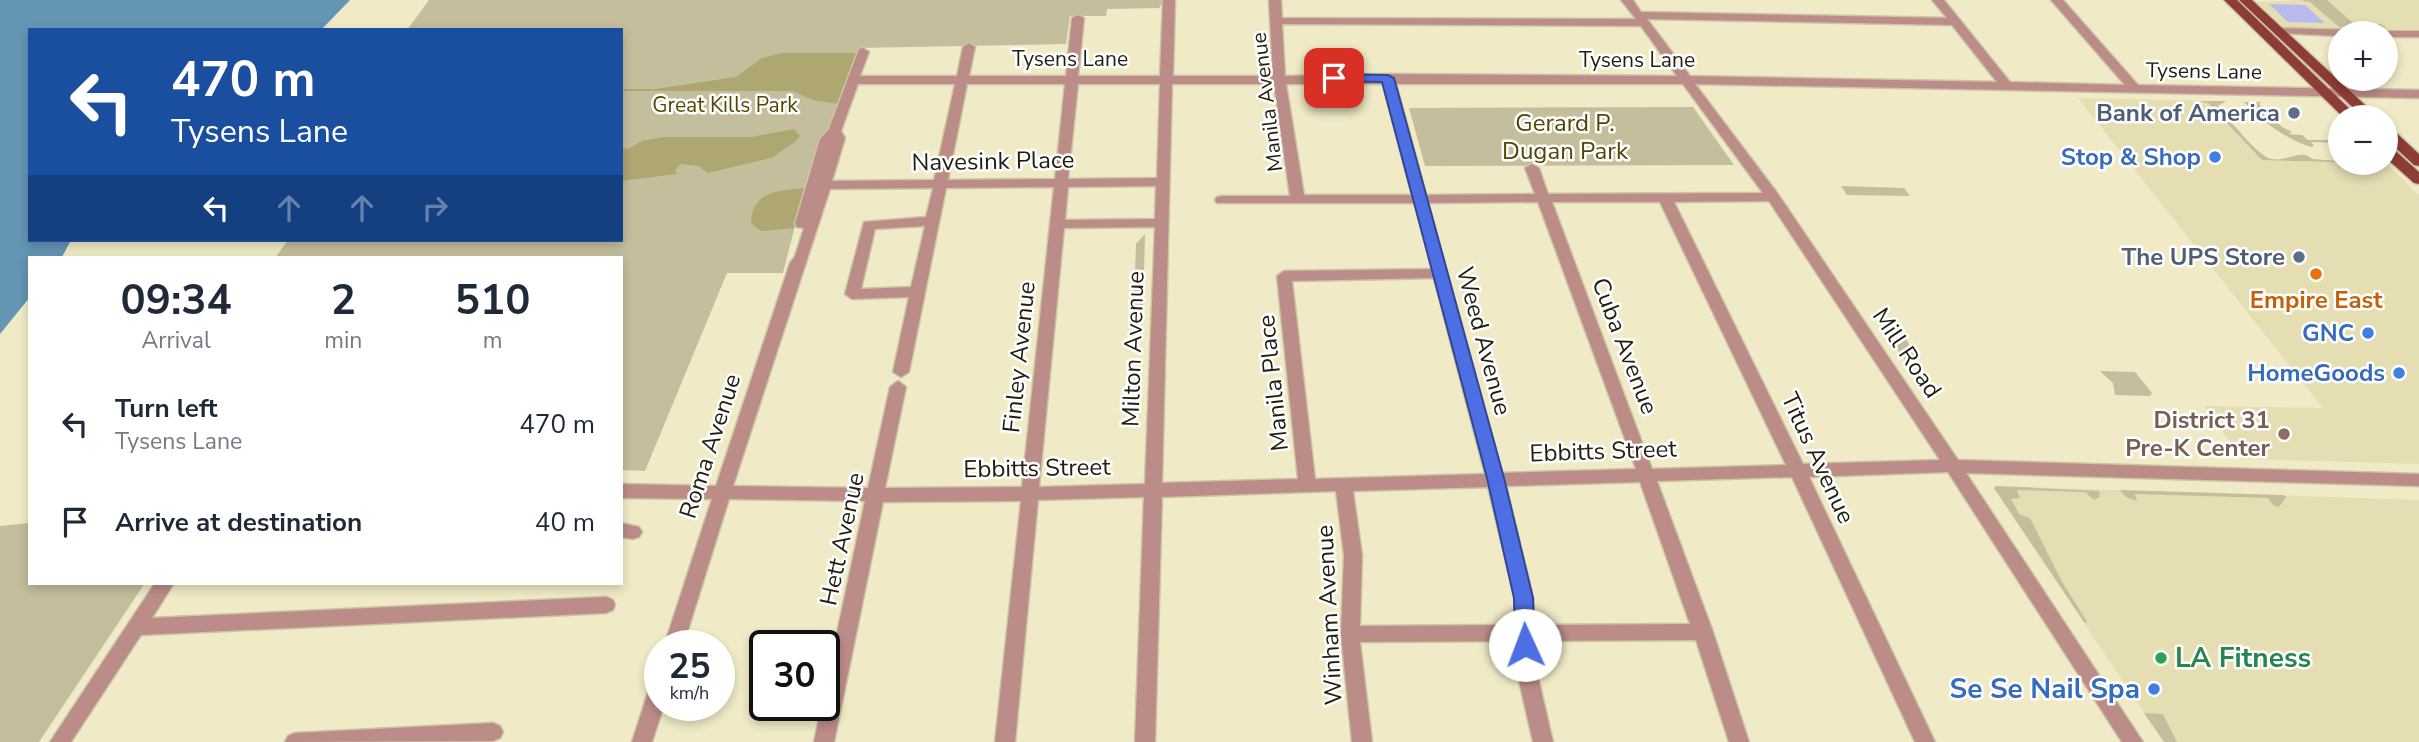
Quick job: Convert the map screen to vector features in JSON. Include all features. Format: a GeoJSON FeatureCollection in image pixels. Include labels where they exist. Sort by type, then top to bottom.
{"type":"FeatureCollection","features":[{"type":"Feature","properties":{"kind":"main road"},"geometry":{"type":"LineString","coordinates":[[2230,0],[2339,105]]}},
{"type":"Feature","properties":{"kind":"main road"},"geometry":{"type":"LineString","coordinates":[[2245,0],[2358,105]]}},
{"type":"Feature","properties":{"kind":"main road"},"geometry":{"type":"LineString","coordinates":[[2398,142],[2419,162]]}},
{"type":"Feature","properties":{"kind":"main road"},"geometry":{"type":"LineString","coordinates":[[2398,161],[2419,180]]}},
{"type":"Feature","properties":{"kind":"street","name":"Milton Avenue"},"geometry":{"type":"LineString","coordinates":[[1145,742],[1169,0]]}},
{"type":"Feature","properties":{"kind":"street","name":"Manila Avenue"},"geometry":{"type":"LineString","coordinates":[[1275,0],[1279,78],[1298,200]]}},
{"type":"Feature","properties":{"kind":"street","name":"Mill Road"},"geometry":{"type":"LineString","coordinates":[[1627,0],[1773,197],[2133,742]]}},
{"type":"Feature","properties":{"kind":"street"},"geometry":{"type":"LineString","coordinates":[[1938,0],[2006,86]]}},
{"type":"Feature","properties":{"kind":"street"},"geometry":{"type":"LineString","coordinates":[[2057,0],[2134,89]]}},
{"type":"Feature","properties":{"kind":"street","name":"Finley Avenue"},"geometry":{"type":"LineString","coordinates":[[1005,742],[1078,19]]}},
{"type":"Feature","properties":{"kind":"street"},"geometry":{"type":"LineString","coordinates":[[1277,21],[1642,19],[1956,22]]}},
{"type":"Feature","properties":{"kind":"street"},"geometry":{"type":"LineString","coordinates":[[2279,32],[2328,33]]}},
{"type":"Feature","properties":{"kind":"street"},"geometry":{"type":"LineString","coordinates":[[2398,34],[2419,34]]}},
{"type":"Feature","properties":{"kind":"street","name":"Hett Avenue"},"geometry":{"type":"LineString","coordinates":[[824,742],[969,47]]}},
{"type":"Feature","properties":{"kind":"street","name":"Roma Avenue"},"geometry":{"type":"LineString","coordinates":[[797,263],[793,257],[819,162],[827,139],[835,131],[863,52]]}},
{"type":"Feature","properties":{"kind":"street","name":"Weed Avenue"},"geometry":{"type":"LineString","coordinates":[[1388,78],[1495,478],[1524,598],[1526,668],[1543,742]]}},
{"type":"Feature","properties":{"kind":"street","name":"Tysens Lane"},"geometry":{"type":"LineString","coordinates":[[854,80],[1688,80],[2419,94]]}},
{"type":"Feature","properties":{"kind":"street","name":"Roma Avenue"},"geometry":{"type":"LineString","coordinates":[[678,630],[797,263],[802,257],[826,185],[839,138],[835,131]]}},
{"type":"Feature","properties":{"kind":"street","name":"Cuba Avenue"},"geometry":{"type":"LineString","coordinates":[[1532,168],[1648,474],[1704,632],[1739,742]]}},
{"type":"Feature","properties":{"kind":"street","name":"Navesink Place"},"geometry":{"type":"LineString","coordinates":[[826,185],[1162,182]]}},
{"type":"Feature","properties":{"kind":"street","name":"Titus Avenue"},"geometry":{"type":"LineString","coordinates":[[1665,197],[1924,742]]}},
{"type":"Feature","properties":{"kind":"street"},"geometry":{"type":"LineString","coordinates":[[1222,200],[1773,197]]}},
{"type":"Feature","properties":{"kind":"street"},"geometry":{"type":"LineString","coordinates":[[918,292],[852,294],[869,225],[933,221]]}},
{"type":"Feature","properties":{"kind":"street"},"geometry":{"type":"LineString","coordinates":[[1057,224],[1161,223]]}},
{"type":"Feature","properties":{"kind":"street","name":"Manila Place"},"geometry":{"type":"LineString","coordinates":[[1307,486],[1284,276],[1441,272]]}},
{"type":"Feature","properties":{"kind":"street","name":"Ebbitts Street"},"geometry":{"type":"LineString","coordinates":[[623,491],[876,495],[1030,494],[1953,466],[2419,480]]}},
{"type":"Feature","properties":{"kind":"street","name":"Winham Avenue"},"geometry":{"type":"LineString","coordinates":[[1344,485],[1353,555],[1350,634],[1362,742]]}},
{"type":"Feature","properties":{"kind":"street"},"geometry":{"type":"LineString","coordinates":[[60,742],[164,585]]}},
{"type":"Feature","properties":{"kind":"street"},"geometry":{"type":"LineString","coordinates":[[136,627],[606,605]]}},
{"type":"Feature","properties":{"kind":"street"},"geometry":{"type":"LineString","coordinates":[[1350,634],[1704,632]]}},
{"type":"Feature","properties":{"kind":"street"},"geometry":{"type":"LineString","coordinates":[[642,742],[649,721]]}},
{"type":"Feature","properties":{"kind":"street"},"geometry":{"type":"LineString","coordinates":[[295,742],[493,732]]}},
{"type":"Feature","properties":{"kind":"shaded area"},"geometry":{"type":"Polygon","coordinates":[[[2419,0],[2419,29],[2398,29],[2398,21],[2328,21],[2328,28],[2284,27],[2256,2],[2419,0]]]}},
{"type":"Feature","properties":{"kind":"shaded area"},"geometry":{"type":"Polygon","coordinates":[[[782,53],[858,53],[838,104],[813,100],[792,91],[623,91],[736,77],[762,58],[782,53]]]}},
{"type":"Feature","properties":{"kind":"shaded area"},"geometry":{"type":"Polygon","coordinates":[[[2078,98],[2209,101],[2264,160],[2328,161],[2328,175],[2398,175],[2419,195],[2419,464],[2242,459],[2204,406],[2323,408],[2078,98]]]}},
{"type":"Feature","properties":{"kind":"shaded area"},"geometry":{"type":"Polygon","coordinates":[[[794,129],[800,136],[774,157],[708,173],[698,166],[680,164],[675,171],[677,174],[623,181],[623,148],[628,149],[642,141],[663,137],[752,137],[794,129]]]}},
{"type":"Feature","properties":{"kind":"shaded area"},"geometry":{"type":"Polygon","coordinates":[[[804,188],[794,228],[761,231],[751,223],[752,212],[761,199],[776,192],[804,188]]]}},
{"type":"Feature","properties":{"kind":"shaded area"},"geometry":{"type":"Polygon","coordinates":[[[1993,487],[2419,500],[2419,742],[2164,742],[1993,487]]]}},
{"type":"Feature","properties":{"kind":"green space","name":"Great Kills Park"},"geometry":{"type":"Polygon","coordinates":[[[429,0],[1165,0],[1159,8],[1107,9],[1106,16],[1070,16],[1066,44],[859,48],[833,121],[823,136],[807,179],[783,273],[727,273],[645,471],[623,470],[623,256],[277,256],[287,242],[623,242],[623,28],[408,28],[429,0]]]}},
{"type":"Feature","properties":{"kind":"green space"},"geometry":{"type":"Polygon","coordinates":[[[2300,0],[2327,0],[2351,21],[2332,21],[2310,2],[2300,0]]]}},
{"type":"Feature","properties":{"kind":"green space"},"geometry":{"type":"Polygon","coordinates":[[[2199,101],[2226,101],[2218,106],[2266,157],[2283,159],[2304,155],[2328,162],[2262,160],[2208,103],[2199,101]]]}},
{"type":"Feature","properties":{"kind":"green space"},"geometry":{"type":"Polygon","coordinates":[[[2244,102],[2261,102],[2259,104],[2282,127],[2292,132],[2289,134],[2302,135],[2308,140],[2328,140],[2328,143],[2311,142],[2314,146],[2311,147],[2274,129],[2244,102]]]}},
{"type":"Feature","properties":{"kind":"green space","name":"Gerard P. Dugan Park"},"geometry":{"type":"Polygon","coordinates":[[[1693,107],[1734,165],[1425,166],[1409,108],[1693,107]]]}},
{"type":"Feature","properties":{"kind":"green space"},"geometry":{"type":"Polygon","coordinates":[[[1841,186],[1904,188],[1910,196],[1847,195],[1841,186]]]}},
{"type":"Feature","properties":{"kind":"green space"},"geometry":{"type":"Polygon","coordinates":[[[1145,234],[1141,314],[1134,302],[1136,244],[1145,234]]]}},
{"type":"Feature","properties":{"kind":"green space"},"geometry":{"type":"Polygon","coordinates":[[[1882,326],[1900,327],[1918,362],[1906,362],[1882,326]]]}},
{"type":"Feature","properties":{"kind":"green space"},"geometry":{"type":"Polygon","coordinates":[[[2100,371],[2135,372],[2152,393],[2150,396],[2115,395],[2113,383],[2100,371]]]}},
{"type":"Feature","properties":{"kind":"green space"},"geometry":{"type":"Polygon","coordinates":[[[1994,488],[2099,491],[2100,497],[2094,500],[2085,492],[2017,490],[2020,498],[2011,499],[2019,514],[2030,518],[2061,580],[2088,623],[2084,622],[1994,488]]]}},
{"type":"Feature","properties":{"kind":"green space"},"geometry":{"type":"Polygon","coordinates":[[[2120,490],[2286,497],[2279,507],[2273,505],[2268,498],[2135,494],[2137,501],[2126,497],[2120,490]]]}},
{"type":"Feature","properties":{"kind":"green space"},"geometry":{"type":"Polygon","coordinates":[[[28,523],[28,585],[144,585],[39,742],[0,742],[0,526],[28,523]]]}},
{"type":"Feature","properties":{"kind":"green space"},"geometry":{"type":"Polygon","coordinates":[[[2144,713],[2163,714],[2177,742],[2164,742],[2144,713]]]}},
{"type":"Feature","properties":{"kind":"water"},"geometry":{"type":"Polygon","coordinates":[[[0,0],[350,0],[323,28],[28,28],[28,242],[70,242],[63,256],[28,256],[28,299],[0,334],[0,0]]]}},
{"type":"Feature","properties":{"kind":"building"},"geometry":{"type":"Polygon","coordinates":[[[2269,4],[2305,5],[2325,23],[2288,22],[2269,4]]]}},
{"type":"Feature","properties":{"kind":"place","name":"Bank of America"},"geometry":{"type":"Point","coordinates":[2294,113]}},
{"type":"Feature","properties":{"kind":"place","name":"Stop & Shop"},"geometry":{"type":"Point","coordinates":[2215,157]}},
{"type":"Feature","properties":{"kind":"place","name":"The UPS Store"},"geometry":{"type":"Point","coordinates":[2299,257]}},
{"type":"Feature","properties":{"kind":"place","name":"Empire East"},"geometry":{"type":"Point","coordinates":[2316,274]}},
{"type":"Feature","properties":{"kind":"place","name":"GNC"},"geometry":{"type":"Point","coordinates":[2368,333]}},
{"type":"Feature","properties":{"kind":"place","name":"HomeGoods"},"geometry":{"type":"Point","coordinates":[2399,373]}},
{"type":"Feature","properties":{"kind":"place","name":"District 31 Pre-K Center"},"geometry":{"type":"Point","coordinates":[2284,434]}},
{"type":"Feature","properties":{"kind":"place","name":"LA Fitness"},"geometry":{"type":"Point","coordinates":[2161,658]}},
{"type":"Feature","properties":{"kind":"place","name":"Se Se Nail Spa"},"geometry":{"type":"Point","coordinates":[2154,689]}},
{"type":"Feature","properties":{"kind":"route"},"geometry":{"type":"LineString","coordinates":[[1334,78],[1388,78],[1495,478],[1524,598],[1525,645]]}}]}
